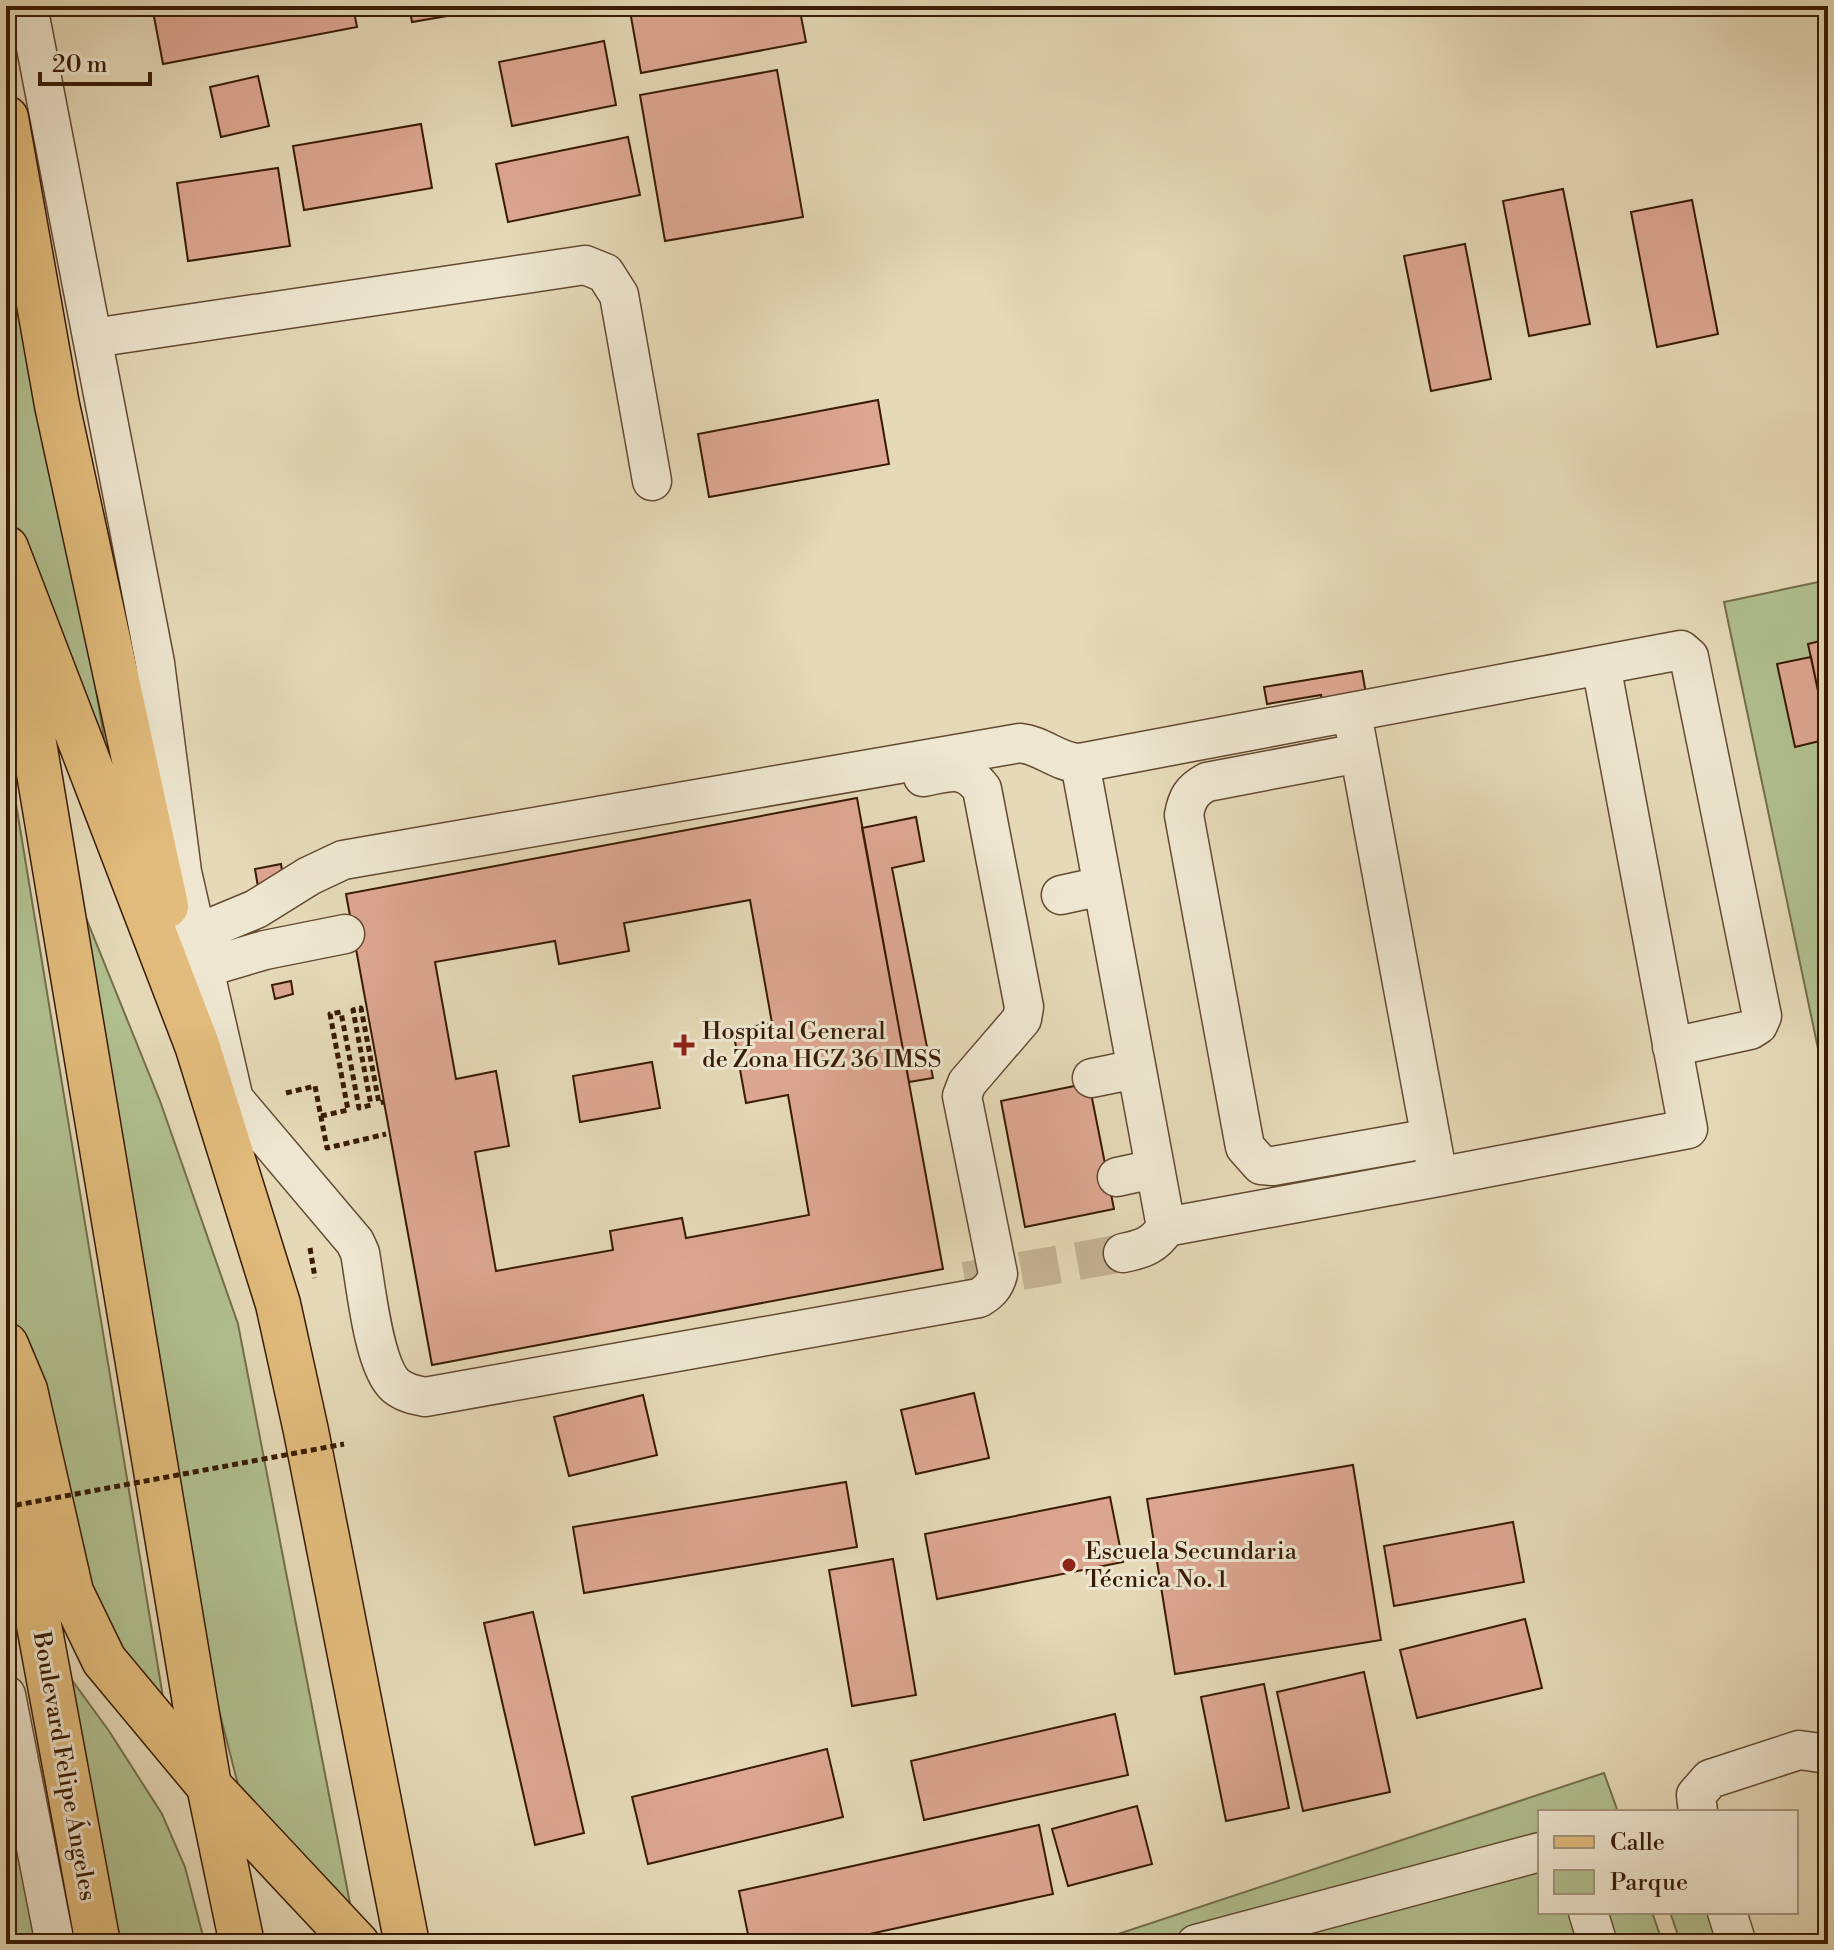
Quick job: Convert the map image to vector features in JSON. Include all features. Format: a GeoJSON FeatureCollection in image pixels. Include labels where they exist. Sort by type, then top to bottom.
{"type":"FeatureCollection","features":[{"type":"Feature","properties":{"kind":"main road"},"geometry":{"type":"LineString","coordinates":[[6,118],[57,405],[197,1045]]}},
{"type":"Feature","properties":{"kind":"main road"},"geometry":{"type":"LineString","coordinates":[[6,548],[197,1045],[278,1304],[407,1944]]}},
{"type":"Feature","properties":{"kind":"main road"},"geometry":{"type":"LineString","coordinates":[[6,579],[209,1786],[242,1944]]}},
{"type":"Feature","properties":{"kind":"main road"},"geometry":{"type":"LineString","coordinates":[[6,1345],[25,1390],[71,1592],[104,1660],[209,1786],[357,1944]]}},
{"type":"Feature","properties":{"kind":"main road","name":"Boulevard Felipe Ángeles"},"geometry":{"type":"LineString","coordinates":[[6,1447],[98,1944]]}},
{"type":"Feature","properties":{"kind":"street"},"geometry":{"type":"LineString","coordinates":[[28,6],[155,663],[182,872],[278,1304]]}},
{"type":"Feature","properties":{"kind":"street"},"geometry":{"type":"LineString","coordinates":[[93,338],[585,265],[605,273],[619,295],[652,481]]}},
{"type":"Feature","properties":{"kind":"street"},"geometry":{"type":"LineString","coordinates":[[200,951],[270,900],[343,860],[1020,743],[1037,747],[1070,763],[1080,763],[1681,650],[1689,657],[1762,1016],[1758,1025],[1750,1030],[1672,1047]]}},
{"type":"Feature","properties":{"kind":"street"},"geometry":{"type":"LineString","coordinates":[[1166,1227],[1688,1129],[1601,665]]}},
{"type":"Feature","properties":{"kind":"street"},"geometry":{"type":"LineString","coordinates":[[1352,713],[1438,1177]]}},
{"type":"Feature","properties":{"kind":"street"},"geometry":{"type":"LineString","coordinates":[[1359,753],[1207,782],[1195,788],[1186,801],[1184,815],[1245,1147],[1261,1165],[1273,1166],[1431,1138]]}},
{"type":"Feature","properties":{"kind":"street"},"geometry":{"type":"LineString","coordinates":[[1080,763],[1166,1227],[1150,1245],[1123,1253]]}},
{"type":"Feature","properties":{"kind":"street"},"geometry":{"type":"LineString","coordinates":[[234,1099],[355,1242],[360,1253],[382,1367],[394,1384],[408,1393],[425,1397],[979,1298],[996,1283],[998,1274],[962,1096],[967,1083],[1022,1019],[1024,1007],[982,789],[973,777],[959,771],[341,875],[289,898],[270,900]]}},
{"type":"Feature","properties":{"kind":"street"},"geometry":{"type":"LineString","coordinates":[[1061,895],[1102,886]]}},
{"type":"Feature","properties":{"kind":"street"},"geometry":{"type":"LineString","coordinates":[[200,951],[265,950],[345,934]]}},
{"type":"Feature","properties":{"kind":"street"},"geometry":{"type":"LineString","coordinates":[[1092,1078],[1136,1069]]}},
{"type":"Feature","properties":{"kind":"street"},"geometry":{"type":"LineString","coordinates":[[1117,1177],[1154,1169]]}},
{"type":"Feature","properties":{"kind":"street"},"geometry":{"type":"LineString","coordinates":[[456,1391],[549,1359],[884,1296]]}},
{"type":"Feature","properties":{"kind":"street"},"geometry":{"type":"LineString","coordinates":[[6,1695],[55,1944]]}},
{"type":"Feature","properties":{"kind":"street"},"geometry":{"type":"LineString","coordinates":[[1698,1810],[1696,1795],[1710,1779],[1799,1750],[1828,1754]]}},
{"type":"Feature","properties":{"kind":"street"},"geometry":{"type":"LineString","coordinates":[[1196,1944],[1538,1853]]}},
{"type":"Feature","properties":{"kind":"street"},"geometry":{"type":"LineString","coordinates":[[1589,1914],[1598,1944]]}},
{"type":"Feature","properties":{"kind":"street"},"geometry":{"type":"LineString","coordinates":[[1728,1914],[1737,1944]]}},
{"type":"Feature","properties":{"kind":"path"},"geometry":{"type":"LineString","coordinates":[[321,1116],[348,1110],[330,1014],[341,1012],[359,1108],[371,1105],[353,1010],[361,1008],[379,1103],[384,1102]]}},
{"type":"Feature","properties":{"kind":"path"},"geometry":{"type":"LineString","coordinates":[[286,1093],[315,1086],[327,1148],[386,1134]]}},
{"type":"Feature","properties":{"kind":"path"},"geometry":{"type":"LineString","coordinates":[[6,1507],[344,1444]]}},
{"type":"Feature","properties":{"kind":"green space"},"geometry":{"type":"Polygon","coordinates":[[[6,216],[79,589],[119,827],[14,541],[6,496],[6,216]]]}},
{"type":"Feature","properties":{"kind":"green space"},"geometry":{"type":"Polygon","coordinates":[[[1828,580],[1828,1096],[1724,602],[1828,580]]]}},
{"type":"Feature","properties":{"kind":"green space"},"geometry":{"type":"Polygon","coordinates":[[[6,743],[170,1740],[96,1650],[6,1309],[6,743]]]}},
{"type":"Feature","properties":{"kind":"green space"},"geometry":{"type":"Polygon","coordinates":[[[57,846],[160,1101],[238,1324],[354,1924],[256,1855],[204,1652],[57,846]]]}},
{"type":"Feature","properties":{"kind":"green space"},"geometry":{"type":"Polygon","coordinates":[[[58,1661],[109,1731],[162,1814],[185,1867],[205,1944],[93,1944],[58,1661]]]}},
{"type":"Feature","properties":{"kind":"green space"},"geometry":{"type":"Polygon","coordinates":[[[6,1758],[43,1944],[6,1944],[6,1758]]]}},
{"type":"Feature","properties":{"kind":"green space"},"geometry":{"type":"Polygon","coordinates":[[[1604,1773],[1617,1810],[1538,1810],[1538,1914],[1653,1914],[1663,1944],[1088,1944],[1604,1773]]]}},
{"type":"Feature","properties":{"kind":"green space"},"geometry":{"type":"Polygon","coordinates":[[[1671,1914],[1712,1914],[1722,1944],[1681,1944],[1671,1914]]]}},
{"type":"Feature","properties":{"kind":"building"},"geometry":{"type":"Polygon","coordinates":[[[152,6],[353,6],[357,27],[163,64],[152,6]]]}},
{"type":"Feature","properties":{"kind":"building"},"geometry":{"type":"Polygon","coordinates":[[[409,6],[505,6],[412,22],[409,6]]]}},
{"type":"Feature","properties":{"kind":"building"},"geometry":{"type":"Polygon","coordinates":[[[659,6],[799,6],[806,42],[641,73],[630,11],[659,6]]]}},
{"type":"Feature","properties":{"kind":"building"},"geometry":{"type":"Polygon","coordinates":[[[604,41],[616,105],[512,126],[499,62],[604,41]]]}},
{"type":"Feature","properties":{"kind":"building"},"geometry":{"type":"Polygon","coordinates":[[[777,70],[803,217],[665,241],[640,95],[777,70]]]}},
{"type":"Feature","properties":{"kind":"building"},"geometry":{"type":"Polygon","coordinates":[[[258,76],[269,126],[221,137],[210,87],[258,76]]]}},
{"type":"Feature","properties":{"kind":"building"},"geometry":{"type":"Polygon","coordinates":[[[421,124],[432,188],[304,210],[293,146],[421,124]]]}},
{"type":"Feature","properties":{"kind":"building"},"geometry":{"type":"Polygon","coordinates":[[[628,137],[640,195],[508,222],[496,164],[628,137]]]}},
{"type":"Feature","properties":{"kind":"building"},"geometry":{"type":"Polygon","coordinates":[[[278,168],[290,246],[188,261],[177,183],[278,168]]]}},
{"type":"Feature","properties":{"kind":"building"},"geometry":{"type":"Polygon","coordinates":[[[1563,189],[1590,324],[1529,336],[1503,201],[1563,189]]]}},
{"type":"Feature","properties":{"kind":"building"},"geometry":{"type":"Polygon","coordinates":[[[1692,200],[1718,334],[1657,347],[1631,212],[1692,200]]]}},
{"type":"Feature","properties":{"kind":"building"},"geometry":{"type":"Polygon","coordinates":[[[1465,244],[1491,379],[1431,391],[1404,256],[1465,244]]]}},
{"type":"Feature","properties":{"kind":"building"},"geometry":{"type":"Polygon","coordinates":[[[878,400],[889,464],[709,497],[698,434],[878,400]]]}},
{"type":"Feature","properties":{"kind":"building"},"geometry":{"type":"Polygon","coordinates":[[[1828,639],[1828,738],[1808,644],[1828,639]]]}},
{"type":"Feature","properties":{"kind":"building"},"geometry":{"type":"Polygon","coordinates":[[[1811,657],[1828,739],[1795,747],[1777,664],[1811,657]]]}},
{"type":"Feature","properties":{"kind":"building"},"geometry":{"type":"Polygon","coordinates":[[[1362,671],[1366,694],[1322,701],[1321,695],[1267,704],[1264,687],[1362,671]]]}},
{"type":"Feature","properties":{"kind":"building"},"geometry":{"type":"Polygon","coordinates":[[[857,798],[943,1269],[432,1365],[346,894],[857,798]]]}},
{"type":"Feature","properties":{"kind":"building"},"geometry":{"type":"Polygon","coordinates":[[[916,817],[924,861],[892,868],[933,1078],[909,1082],[862,828],[916,817]]]}},
{"type":"Feature","properties":{"kind":"building"},"geometry":{"type":"Polygon","coordinates":[[[281,864],[284,883],[258,887],[255,869],[281,864]]]}},
{"type":"Feature","properties":{"kind":"building"},"geometry":{"type":"Polygon","coordinates":[[[750,900],[772,1023],[733,1030],[746,1103],[788,1095],[809,1215],[686,1238],[682,1218],[610,1231],[613,1250],[496,1271],[475,1152],[509,1146],[496,1071],[456,1079],[435,962],[555,941],[559,964],[629,951],[624,923],[750,900]],[[652,1062],[573,1076],[580,1122],[660,1108],[652,1062]]]}},
{"type":"Feature","properties":{"kind":"building"},"geometry":{"type":"Polygon","coordinates":[[[291,981],[293,994],[275,999],[272,985],[291,981]]]}},
{"type":"Feature","properties":{"kind":"building"},"geometry":{"type":"Polygon","coordinates":[[[1089,1083],[1114,1209],[1025,1227],[1001,1101],[1089,1083]]]}},
{"type":"Feature","properties":{"kind":"building"},"geometry":{"type":"Polygon","coordinates":[[[974,1393],[989,1458],[916,1474],[901,1410],[974,1393]]]}},
{"type":"Feature","properties":{"kind":"building"},"geometry":{"type":"Polygon","coordinates":[[[643,1395],[657,1455],[569,1476],[554,1417],[643,1395]]]}},
{"type":"Feature","properties":{"kind":"building"},"geometry":{"type":"Polygon","coordinates":[[[1353,1465],[1381,1640],[1175,1674],[1147,1499],[1353,1465]]]}},
{"type":"Feature","properties":{"kind":"building"},"geometry":{"type":"Polygon","coordinates":[[[846,1482],[857,1547],[584,1593],[573,1527],[846,1482]]]}},
{"type":"Feature","properties":{"kind":"building"},"geometry":{"type":"Polygon","coordinates":[[[1110,1497],[1123,1562],[937,1599],[925,1534],[1110,1497]]]}},
{"type":"Feature","properties":{"kind":"building"},"geometry":{"type":"Polygon","coordinates":[[[1513,1522],[1524,1582],[1394,1606],[1384,1546],[1513,1522]]]}},
{"type":"Feature","properties":{"kind":"building"},"geometry":{"type":"Polygon","coordinates":[[[893,1559],[916,1695],[852,1706],[829,1570],[893,1559]]]}},
{"type":"Feature","properties":{"kind":"building"},"geometry":{"type":"Polygon","coordinates":[[[533,1612],[584,1833],[535,1845],[484,1623],[533,1612]]]}},
{"type":"Feature","properties":{"kind":"building"},"geometry":{"type":"Polygon","coordinates":[[[1525,1619],[1542,1688],[1417,1718],[1400,1650],[1525,1619]]]}},
{"type":"Feature","properties":{"kind":"building"},"geometry":{"type":"Polygon","coordinates":[[[1364,1672],[1390,1792],[1303,1811],[1277,1692],[1364,1672]]]}},
{"type":"Feature","properties":{"kind":"building"},"geometry":{"type":"Polygon","coordinates":[[[1264,1684],[1289,1808],[1226,1821],[1201,1697],[1264,1684]]]}},
{"type":"Feature","properties":{"kind":"building"},"geometry":{"type":"Polygon","coordinates":[[[1115,1714],[1128,1775],[924,1820],[911,1761],[1115,1714]]]}},
{"type":"Feature","properties":{"kind":"building"},"geometry":{"type":"Polygon","coordinates":[[[827,1749],[843,1817],[648,1864],[632,1797],[827,1749]]]}},
{"type":"Feature","properties":{"kind":"building"},"geometry":{"type":"Polygon","coordinates":[[[1137,1806],[1152,1864],[1068,1886],[1052,1829],[1137,1806]]]}},
{"type":"Feature","properties":{"kind":"building"},"geometry":{"type":"Polygon","coordinates":[[[1039,1825],[1053,1894],[824,1944],[750,1944],[739,1891],[1039,1825]]]}},
{"type":"Feature","properties":{"kind":"tunnel"},"geometry":{"type":"LineString","coordinates":[[965,1281],[1123,1253]]}},
{"type":"Feature","properties":{"kind":"place","name":"Hospital General de Zona HGZ 36 IMSS"},"geometry":{"type":"Point","coordinates":[684,1045]}},
{"type":"Feature","properties":{"kind":"place","name":"Escuela Secundaria Técnica No. 1"},"geometry":{"type":"Point","coordinates":[1069,1565]}}]}
